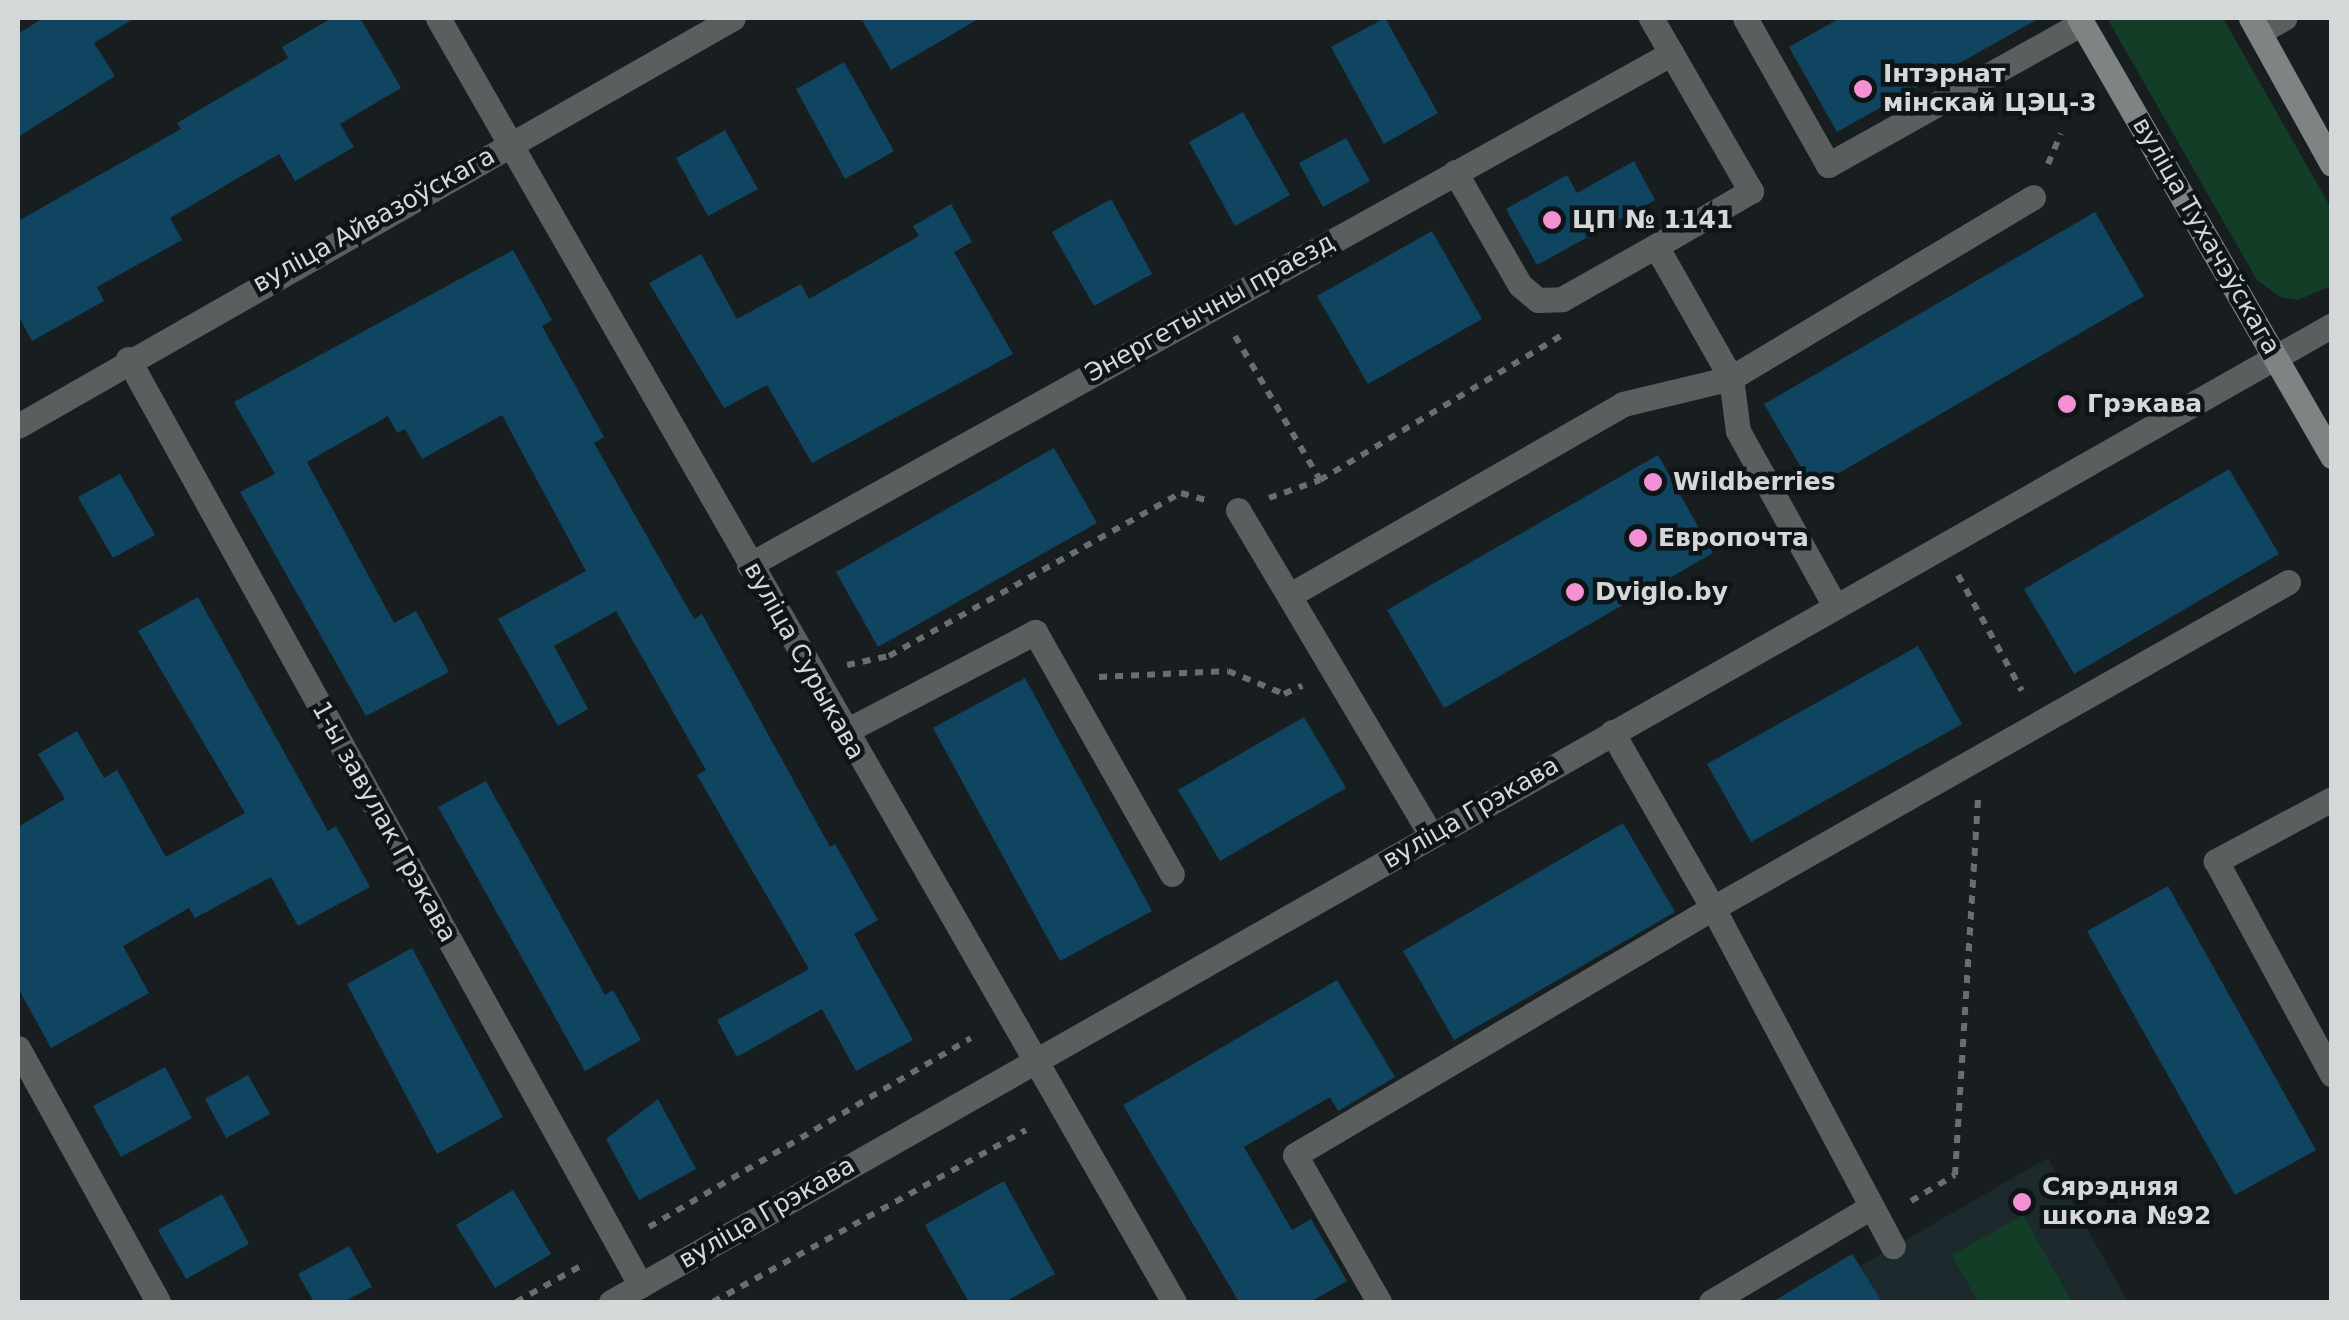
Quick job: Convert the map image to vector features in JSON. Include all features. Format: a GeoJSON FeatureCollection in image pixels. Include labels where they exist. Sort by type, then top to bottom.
{"type":"FeatureCollection","features":[{"type":"Feature","properties":{"kind":"main road","name":"вуліца Тухачэўскага"},"geometry":{"type":"LineString","coordinates":[[2080,20],[2332,456]]}},
{"type":"Feature","properties":{"kind":"main road"},"geometry":{"type":"LineString","coordinates":[[2255,24],[2332,164]]}},
{"type":"Feature","properties":{"kind":"street","name":"вуліца Сурыкава"},"geometry":{"type":"LineString","coordinates":[[438,18],[1031,1062],[1174,1302]]}},
{"type":"Feature","properties":{"kind":"street","name":"вуліца Айвазоўскага"},"geometry":{"type":"LineString","coordinates":[[18,426],[128,359],[734,18]]}},
{"type":"Feature","properties":{"kind":"street"},"geometry":{"type":"LineString","coordinates":[[1455,172],[1520,285],[1538,300],[1562,300],[1751,191],[1651,18]]}},
{"type":"Feature","properties":{"kind":"street"},"geometry":{"type":"LineString","coordinates":[[1745,18],[1828,164],[2080,20]]}},
{"type":"Feature","properties":{"kind":"street"},"geometry":{"type":"LineString","coordinates":[[2255,24],[2284,18]]}},
{"type":"Feature","properties":{"kind":"street","name":"Энергетычны праезд"},"geometry":{"type":"LineString","coordinates":[[749,565],[1672,52]]}},
{"type":"Feature","properties":{"kind":"street"},"geometry":{"type":"LineString","coordinates":[[1290,595],[1623,404],[1731,378],[2032,197]]}},
{"type":"Feature","properties":{"kind":"street"},"geometry":{"type":"LineString","coordinates":[[1656,246],[1731,378],[1738,431],[1834,604]]}},
{"type":"Feature","properties":{"kind":"street","name":"вуліца Грэкава"},"geometry":{"type":"LineString","coordinates":[[611,1302],[1834,604],[2332,325]]}},
{"type":"Feature","properties":{"kind":"street","name":"1-ы завулак Грэкава"},"geometry":{"type":"LineString","coordinates":[[128,359],[641,1286]]}},
{"type":"Feature","properties":{"kind":"street"},"geometry":{"type":"LineString","coordinates":[[1238,510],[1431,835]]}},
{"type":"Feature","properties":{"kind":"street"},"geometry":{"type":"LineString","coordinates":[[1379,1302],[1295,1155],[1714,908],[2288,582]]}},
{"type":"Feature","properties":{"kind":"street"},"geometry":{"type":"LineString","coordinates":[[844,732],[1035,632],[1172,874]]}},
{"type":"Feature","properties":{"kind":"street"},"geometry":{"type":"LineString","coordinates":[[1612,732],[1714,908],[1893,1246]]}},
{"type":"Feature","properties":{"kind":"street"},"geometry":{"type":"LineString","coordinates":[[2332,798],[2216,860],[2332,1076]]}},
{"type":"Feature","properties":{"kind":"street"},"geometry":{"type":"LineString","coordinates":[[18,1048],[158,1302]]}},
{"type":"Feature","properties":{"kind":"street"},"geometry":{"type":"LineString","coordinates":[[1711,1302],[1874,1213]]}},
{"type":"Feature","properties":{"kind":"path"},"geometry":{"type":"LineString","coordinates":[[1217,304],[1320,480]]}},
{"type":"Feature","properties":{"kind":"path"},"geometry":{"type":"LineString","coordinates":[[842,666],[889,656],[1181,493],[1238,510],[1320,480],[1570,331]]}},
{"type":"Feature","properties":{"kind":"path"},"geometry":{"type":"LineString","coordinates":[[1942,544],[2040,722]]}},
{"type":"Feature","properties":{"kind":"path"},"geometry":{"type":"LineString","coordinates":[[833,651],[842,666],[867,674]]}},
{"type":"Feature","properties":{"kind":"path"},"geometry":{"type":"LineString","coordinates":[[1096,658],[1104,674],[1228,671],[1284,694],[1301,684],[1311,701]]}},
{"type":"Feature","properties":{"kind":"path"},"geometry":{"type":"LineString","coordinates":[[1874,1213],[1955,1175],[1980,756]]}},
{"type":"Feature","properties":{"kind":"path"},"geometry":{"type":"LineString","coordinates":[[516,1302],[972,1038]]}},
{"type":"Feature","properties":{"kind":"path"},"geometry":{"type":"LineString","coordinates":[[713,1302],[1026,1130]]}},
{"type":"Feature","properties":{"kind":"shaded area","name":"Сярэдняя школа №92"},"geometry":{"type":"Polygon","coordinates":[[[2048,1158],[2128,1302],[1772,1302],[1853,1254],[1860,1266],[2048,1158]]]}},
{"type":"Feature","properties":{"kind":"green space"},"geometry":{"type":"Polygon","coordinates":[[[2107,18],[2223,18],[2331,208],[2331,286],[2298,300],[2280,297],[2257,280],[2107,18]]]}},
{"type":"Feature","properties":{"kind":"green space"},"geometry":{"type":"Polygon","coordinates":[[[2023,1215],[2072,1302],[1978,1302],[1952,1255],[2023,1215]]]}},
{"type":"Feature","properties":{"kind":"building"},"geometry":{"type":"Polygon","coordinates":[[[43,18],[135,18],[94,43],[115,76],[18,137],[18,34],[43,18]]]}},
{"type":"Feature","properties":{"kind":"building"},"geometry":{"type":"Polygon","coordinates":[[[332,18],[360,18],[401,88],[340,124],[354,147],[295,181],[279,154],[170,218],[182,240],[97,287],[104,301],[32,341],[18,315],[18,221],[181,129],[177,123],[288,58],[282,47],[332,18]]]}},
{"type":"Feature","properties":{"kind":"building"},"geometry":{"type":"Polygon","coordinates":[[[861,18],[980,18],[891,70],[861,18]]]}},
{"type":"Feature","properties":{"kind":"building"},"geometry":{"type":"Polygon","coordinates":[[[1385,18],[1438,113],[1384,144],[1331,47],[1385,18]]]}},
{"type":"Feature","properties":{"kind":"building","name":"Інтэрнат мінскай ЦЭЦ-3"},"geometry":{"type":"Polygon","coordinates":[[[1840,18],[2040,18],[1837,132],[1789,47],[1840,18]]]}},
{"type":"Feature","properties":{"kind":"building"},"geometry":{"type":"Polygon","coordinates":[[[844,62],[894,151],[845,179],[796,89],[844,62]]]}},
{"type":"Feature","properties":{"kind":"building"},"geometry":{"type":"Polygon","coordinates":[[[1243,112],[1290,195],[1235,226],[1189,142],[1243,112]]]}},
{"type":"Feature","properties":{"kind":"building"},"geometry":{"type":"Polygon","coordinates":[[[725,130],[758,189],[708,216],[676,158],[725,130]]]}},
{"type":"Feature","properties":{"kind":"building"},"geometry":{"type":"Polygon","coordinates":[[[1346,138],[1370,181],[1323,207],[1299,163],[1346,138]]]}},
{"type":"Feature","properties":{"kind":"building","name":"ЦП № 1141"},"geometry":{"type":"Polygon","coordinates":[[[1634,161],[1655,200],[1537,265],[1506,209],[1567,175],[1577,193],[1634,161]]]}},
{"type":"Feature","properties":{"kind":"building"},"geometry":{"type":"Polygon","coordinates":[[[1111,199],[1152,274],[1094,306],[1052,232],[1111,199]]]}},
{"type":"Feature","properties":{"kind":"building"},"geometry":{"type":"Polygon","coordinates":[[[951,204],[972,242],[954,252],[1013,354],[812,463],[767,385],[724,408],[649,283],[701,254],[737,319],[801,284],[809,299],[919,236],[913,226],[951,204]]]}},
{"type":"Feature","properties":{"kind":"building"},"geometry":{"type":"Polygon","coordinates":[[[2095,212],[2144,296],[1813,488],[1764,404],[2095,212]]]}},
{"type":"Feature","properties":{"kind":"building"},"geometry":{"type":"Polygon","coordinates":[[[1432,231],[1482,319],[1368,384],[1317,296],[1432,231]]]}},
{"type":"Feature","properties":{"kind":"building"},"geometry":{"type":"Polygon","coordinates":[[[513,250],[552,320],[542,326],[604,437],[594,443],[694,619],[702,614],[830,847],[835,844],[878,920],[854,934],[913,1040],[856,1071],[822,1009],[737,1057],[717,1020],[809,969],[697,775],[706,770],[616,611],[554,646],[588,709],[558,726],[498,619],[586,571],[502,415],[422,459],[405,429],[397,433],[388,416],[307,462],[394,623],[416,611],[449,672],[366,716],[240,492],[275,474],[234,402],[513,250]]]}},
{"type":"Feature","properties":{"kind":"building"},"geometry":{"type":"Polygon","coordinates":[[[1054,448],[1097,523],[878,647],[836,572],[1054,448]]]}},
{"type":"Feature","properties":{"kind":"building"},"geometry":{"type":"Polygon","coordinates":[[[1658,455],[1713,553],[1444,708],[1387,610],[1658,455]]]}},
{"type":"Feature","properties":{"kind":"building"},"geometry":{"type":"Polygon","coordinates":[[[2229,469],[2279,554],[2074,674],[2024,589],[2229,469]]]}},
{"type":"Feature","properties":{"kind":"building"},"geometry":{"type":"Polygon","coordinates":[[[120,474],[155,535],[113,558],[78,497],[120,474]]]}},
{"type":"Feature","properties":{"kind":"building"},"geometry":{"type":"Polygon","coordinates":[[[198,597],[328,831],[336,826],[370,887],[298,926],[271,877],[195,918],[189,908],[123,946],[149,993],[51,1048],[18,988],[18,827],[65,799],[38,754],[77,731],[104,778],[117,770],[166,857],[245,813],[138,631],[198,597]]]}},
{"type":"Feature","properties":{"kind":"building"},"geometry":{"type":"Polygon","coordinates":[[[1918,646],[1962,724],[1751,842],[1707,764],[1918,646]]]}},
{"type":"Feature","properties":{"kind":"building"},"geometry":{"type":"Polygon","coordinates":[[[1025,678],[1152,911],[1060,961],[933,728],[1025,678]]]}},
{"type":"Feature","properties":{"kind":"building"},"geometry":{"type":"Polygon","coordinates":[[[1304,717],[1346,788],[1220,861],[1178,790],[1304,717]]]}},
{"type":"Feature","properties":{"kind":"building"},"geometry":{"type":"Polygon","coordinates":[[[486,781],[605,995],[613,990],[641,1040],[585,1071],[438,807],[486,781]]]}},
{"type":"Feature","properties":{"kind":"building"},"geometry":{"type":"Polygon","coordinates":[[[1623,823],[1675,912],[1454,1040],[1403,951],[1623,823]]]}},
{"type":"Feature","properties":{"kind":"building"},"geometry":{"type":"Polygon","coordinates":[[[2168,886],[2316,1150],[2235,1195],[2087,931],[2168,886]]]}},
{"type":"Feature","properties":{"kind":"building"},"geometry":{"type":"Polygon","coordinates":[[[412,948],[503,1117],[437,1154],[347,984],[412,948]]]}},
{"type":"Feature","properties":{"kind":"building"},"geometry":{"type":"Polygon","coordinates":[[[1337,980],[1395,1077],[1338,1111],[1330,1097],[1244,1147],[1292,1230],[1311,1219],[1347,1281],[1310,1302],[1239,1302],[1123,1105],[1337,980]]]}},
{"type":"Feature","properties":{"kind":"building"},"geometry":{"type":"Polygon","coordinates":[[[165,1067],[192,1118],[121,1157],[93,1106],[165,1067]]]}},
{"type":"Feature","properties":{"kind":"building"},"geometry":{"type":"Polygon","coordinates":[[[248,1075],[270,1114],[226,1138],[205,1099],[248,1075]]]}},
{"type":"Feature","properties":{"kind":"building"},"geometry":{"type":"Polygon","coordinates":[[[658,1099],[696,1169],[639,1200],[606,1139],[658,1099]]]}},
{"type":"Feature","properties":{"kind":"building"},"geometry":{"type":"Polygon","coordinates":[[[1004,1181],[1055,1274],[1005,1302],[969,1302],[925,1225],[1004,1181]]]}},
{"type":"Feature","properties":{"kind":"building"},"geometry":{"type":"Polygon","coordinates":[[[513,1190],[551,1254],[495,1288],[456,1225],[513,1190]]]}},
{"type":"Feature","properties":{"kind":"building"},"geometry":{"type":"Polygon","coordinates":[[[222,1194],[249,1244],[186,1279],[158,1230],[222,1194]]]}},
{"type":"Feature","properties":{"kind":"building"},"geometry":{"type":"Polygon","coordinates":[[[349,1246],[372,1287],[343,1302],[314,1302],[298,1274],[349,1246]]]}},
{"type":"Feature","properties":{"kind":"building"},"geometry":{"type":"Polygon","coordinates":[[[1852,1254],[1882,1302],[1772,1302],[1852,1254]]]}},
{"type":"Feature","properties":{"kind":"place","name":"Інтэрнат мінскай ЦЭЦ-3"},"geometry":{"type":"Point","coordinates":[1863,89]}},
{"type":"Feature","properties":{"kind":"place","name":"ЦП № 1141"},"geometry":{"type":"Point","coordinates":[1552,220]}},
{"type":"Feature","properties":{"kind":"place","name":"Грэкава"},"geometry":{"type":"Point","coordinates":[2067,404]}},
{"type":"Feature","properties":{"kind":"place","name":"Wildberries"},"geometry":{"type":"Point","coordinates":[1653,482]}},
{"type":"Feature","properties":{"kind":"place","name":"Европочта"},"geometry":{"type":"Point","coordinates":[1638,538]}},
{"type":"Feature","properties":{"kind":"place","name":"Dviglo.by"},"geometry":{"type":"Point","coordinates":[1575,592]}},
{"type":"Feature","properties":{"kind":"place","name":"Сярэдняя школа №92"},"geometry":{"type":"Point","coordinates":[2022,1202]}}]}
